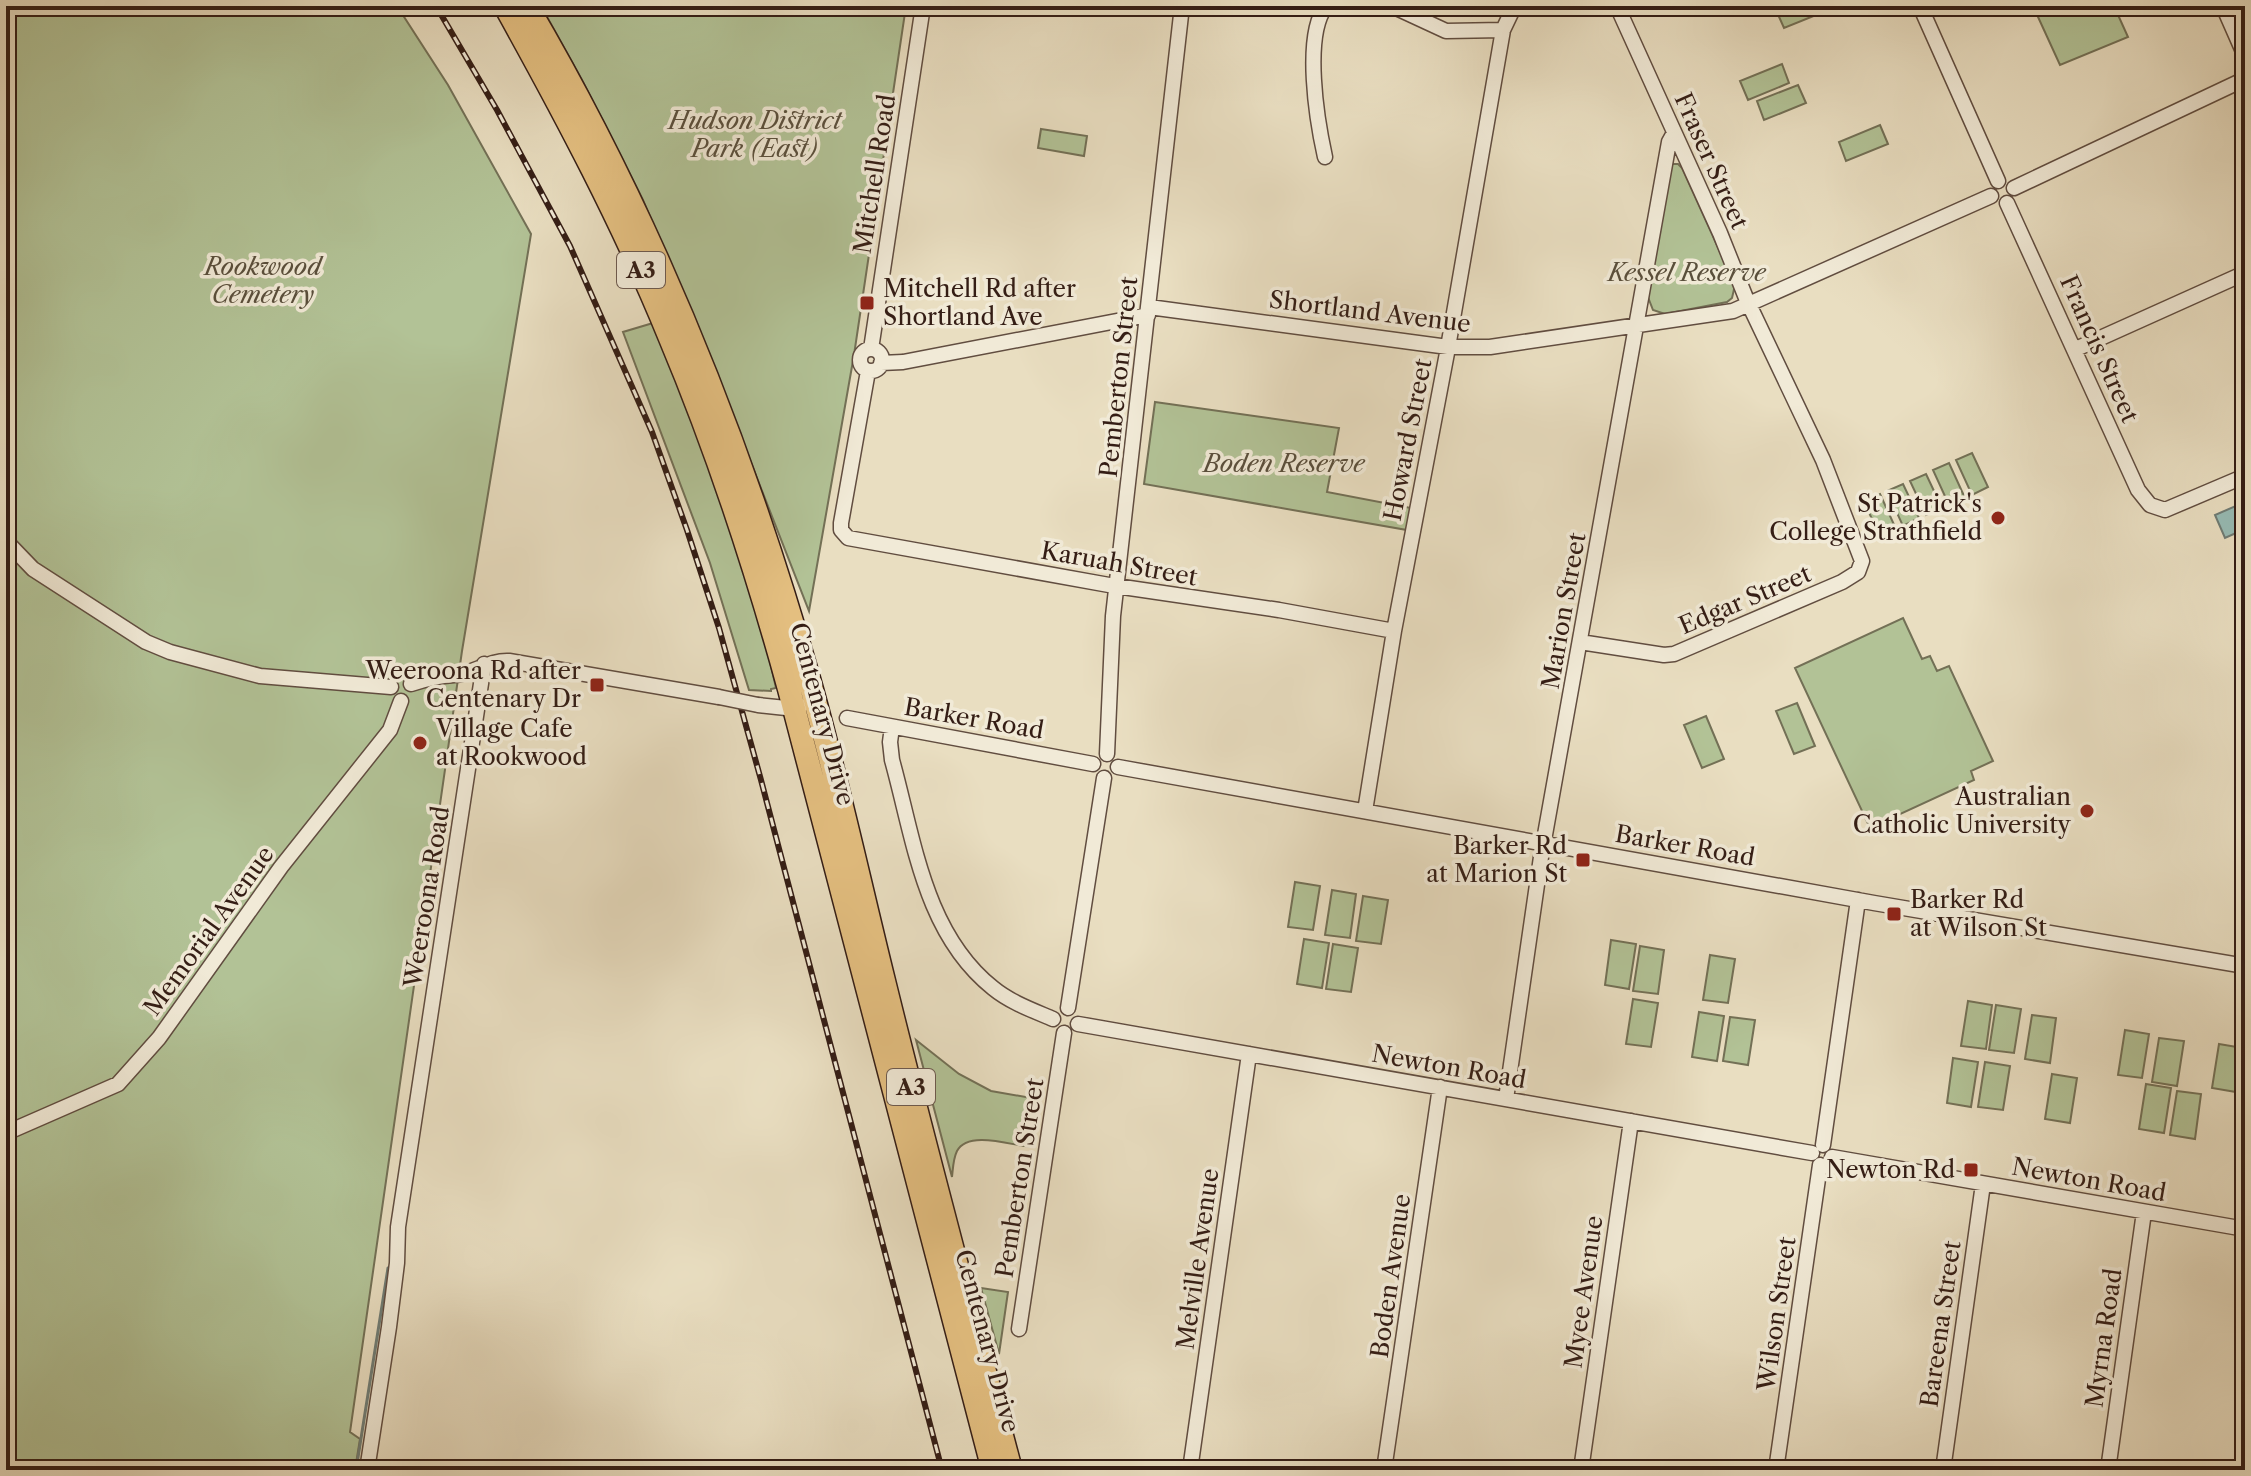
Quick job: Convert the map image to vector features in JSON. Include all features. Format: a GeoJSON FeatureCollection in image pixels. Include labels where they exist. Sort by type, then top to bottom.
{"type":"FeatureCollection","features":[{"type":"Feature","properties":{"kind":"highway","name":"Centenary Drive"},"geometry":{"type":"LineString","coordinates":[[505,6],[600,184],[670,336],[725,478],[763,593],[846,818],[884,980],[1011,1470]]}},
{"type":"Feature","properties":{"kind":"highway","name":"Centenary Drive"},"geometry":{"type":"LineString","coordinates":[[527,6],[601,141],[698,353],[755,504],[993,1470]]}},
{"type":"Feature","properties":{"kind":"street","name":"Mitchell Road"},"geometry":{"type":"LineString","coordinates":[[871,349],[923,6]]}},
{"type":"Feature","properties":{"kind":"street","name":"Pemberton Street"},"geometry":{"type":"LineString","coordinates":[[1107,754],[1111,646],[1117,586],[1182,6]]}},
{"type":"Feature","properties":{"kind":"street"},"geometry":{"type":"LineString","coordinates":[[1325,157],[1313,94],[1318,29],[1322,10],[1326,6]]}},
{"type":"Feature","properties":{"kind":"street"},"geometry":{"type":"LineString","coordinates":[[1392,6],[1446,31],[1503,30],[1513,9],[1518,6]]}},
{"type":"Feature","properties":{"kind":"street","name":"Fraser Street"},"geometry":{"type":"LineString","coordinates":[[1617,6],[1750,305],[1823,460],[1861,555]]}},
{"type":"Feature","properties":{"kind":"street"},"geometry":{"type":"LineString","coordinates":[[1920,6],[1998,181]]}},
{"type":"Feature","properties":{"kind":"street"},"geometry":{"type":"LineString","coordinates":[[2223,6],[2245,56]]}},
{"type":"Feature","properties":{"kind":"street","name":"Howard Street"},"geometry":{"type":"LineString","coordinates":[[1365,811],[1394,631],[1448,347],[1503,30]]}},
{"type":"Feature","properties":{"kind":"street"},"geometry":{"type":"LineString","coordinates":[[2014,188],[2245,79]]}},
{"type":"Feature","properties":{"kind":"street","name":"Marion Street"},"geometry":{"type":"LineString","coordinates":[[1506,1099],[1545,843],[1669,142],[1674,133]]}},
{"type":"Feature","properties":{"kind":"street"},"geometry":{"type":"LineString","coordinates":[[1998,181],[2009,182],[2014,188],[2015,195],[2007,203],[2000,204],[1991,196],[1991,189],[1998,181]]}},
{"type":"Feature","properties":{"kind":"street","name":"Shortland Avenue"},"geometry":{"type":"LineString","coordinates":[[881,363],[903,362],[1148,311],[1448,347],[1490,347],[1636,327],[1720,314],[1750,305],[1991,196]]}},
{"type":"Feature","properties":{"kind":"street","name":"Francis Street"},"geometry":{"type":"LineString","coordinates":[[2007,203],[2138,490],[2155,508],[2165,510],[2245,476]]}},
{"type":"Feature","properties":{"kind":"street"},"geometry":{"type":"LineString","coordinates":[[2076,349],[2245,273]]}},
{"type":"Feature","properties":{"kind":"street"},"geometry":{"type":"LineString","coordinates":[[871,349],[879,353],[881,363],[876,370],[868,371],[861,365],[860,358],[864,351],[871,349]]}},
{"type":"Feature","properties":{"kind":"street","name":"Karuah Street"},"geometry":{"type":"LineString","coordinates":[[868,371],[841,530],[848,538],[1394,631]]}},
{"type":"Feature","properties":{"kind":"street"},"geometry":{"type":"LineString","coordinates":[[6,541],[20,559],[33,569],[146,642],[170,652],[260,676],[391,687],[400,679],[412,687],[447,682],[455,675],[484,664],[509,661],[758,705],[805,705]]}},
{"type":"Feature","properties":{"kind":"street","name":"Edgar Street"},"geometry":{"type":"LineString","coordinates":[[1580,642],[1674,654],[1842,582],[1858,572],[1861,555]]}},
{"type":"Feature","properties":{"kind":"street","name":"Weeroona Road"},"geometry":{"type":"LineString","coordinates":[[367,1470],[389,1327],[398,1227],[484,664]]}},
{"type":"Feature","properties":{"kind":"street"},"geometry":{"type":"LineString","coordinates":[[391,687],[392,696],[401,701],[409,699],[412,687]]}},
{"type":"Feature","properties":{"kind":"street","name":"Memorial Avenue"},"geometry":{"type":"LineString","coordinates":[[6,1133],[118,1084],[159,1038],[281,867],[390,730],[401,701]]}},
{"type":"Feature","properties":{"kind":"street","name":"Barker Road"},"geometry":{"type":"LineString","coordinates":[[847,718],[1093,764]]}},
{"type":"Feature","properties":{"kind":"street"},"geometry":{"type":"LineString","coordinates":[[892,727],[892,760],[929,897],[945,933],[965,962],[994,989],[1022,1006],[1053,1019],[1057,1030],[1064,1033],[1074,1030],[1078,1024],[1077,1015],[1068,1008],[1060,1009],[1053,1019]]}},
{"type":"Feature","properties":{"kind":"street"},"geometry":{"type":"LineString","coordinates":[[1107,754],[1114,757],[1118,767],[1114,775],[1104,778],[1096,775],[1093,764],[1100,755],[1107,754]]}},
{"type":"Feature","properties":{"kind":"street","name":"Barker Road"},"geometry":{"type":"LineString","coordinates":[[1118,767],[2245,966]]}},
{"type":"Feature","properties":{"kind":"street"},"geometry":{"type":"LineString","coordinates":[[1068,1008],[1104,778]]}},
{"type":"Feature","properties":{"kind":"street","name":"Wilson Street"},"geometry":{"type":"LineString","coordinates":[[1776,1470],[1858,900]]}},
{"type":"Feature","properties":{"kind":"street","name":"Newton Road"},"geometry":{"type":"LineString","coordinates":[[1078,1024],[2245,1229]]}},
{"type":"Feature","properties":{"kind":"street","name":"Pemberton Street"},"geometry":{"type":"LineString","coordinates":[[1019,1329],[1064,1033]]}},
{"type":"Feature","properties":{"kind":"street","name":"Melville Avenue"},"geometry":{"type":"LineString","coordinates":[[1190,1470],[1249,1054]]}},
{"type":"Feature","properties":{"kind":"street","name":"Boden Avenue"},"geometry":{"type":"LineString","coordinates":[[1384,1470],[1440,1087]]}},
{"type":"Feature","properties":{"kind":"street","name":"Myee Avenue"},"geometry":{"type":"LineString","coordinates":[[1581,1470],[1631,1121]]}},
{"type":"Feature","properties":{"kind":"street","name":"Bareena Street"},"geometry":{"type":"LineString","coordinates":[[1943,1470],[1983,1184]]}},
{"type":"Feature","properties":{"kind":"street","name":"Myrna Road"},"geometry":{"type":"LineString","coordinates":[[2108,1470],[2144,1212]]}},
{"type":"Feature","properties":{"kind":"green space","name":"Rookwood Cemetery"},"geometry":{"type":"Polygon","coordinates":[[[6,6],[397,6],[448,85],[531,234],[462,651],[350,1432],[360,1439],[355,1470],[6,1470],[6,6]]]}},
{"type":"Feature","properties":{"kind":"green space","name":"Hudson District Park (East)"},"geometry":{"type":"Polygon","coordinates":[[[541,6],[906,6],[854,355],[809,611],[721,386],[643,200],[541,6]]]}},
{"type":"Feature","properties":{"kind":"green space"},"geometry":{"type":"Polygon","coordinates":[[[1785,6],[1823,6],[1826,11],[1784,28],[1776,10],[1785,6]]]}},
{"type":"Feature","properties":{"kind":"green space"},"geometry":{"type":"Polygon","coordinates":[[[2033,6],[2114,6],[2128,37],[2060,65],[2033,6]]]}},
{"type":"Feature","properties":{"kind":"green space"},"geometry":{"type":"Polygon","coordinates":[[[1782,64],[1789,83],[1748,100],[1740,81],[1782,64]]]}},
{"type":"Feature","properties":{"kind":"green space"},"geometry":{"type":"Polygon","coordinates":[[[1798,85],[1806,103],[1764,120],[1757,101],[1798,85]]]}},
{"type":"Feature","properties":{"kind":"green space"},"geometry":{"type":"Polygon","coordinates":[[[1880,125],[1888,144],[1846,161],[1839,142],[1880,125]]]}},
{"type":"Feature","properties":{"kind":"green space"},"geometry":{"type":"Polygon","coordinates":[[[1041,129],[1087,136],[1084,156],[1038,148],[1041,129]]]}},
{"type":"Feature","properties":{"kind":"green space","name":"Kessel Reserve"},"geometry":{"type":"Polygon","coordinates":[[[1672,164],[1682,168],[1735,285],[1732,298],[1727,302],[1665,314],[1653,310],[1646,292],[1672,164]]]}},
{"type":"Feature","properties":{"kind":"green space"},"geometry":{"type":"Polygon","coordinates":[[[653,323],[738,548],[776,688],[771,691],[749,690],[710,563],[623,332],[653,323]]]}},
{"type":"Feature","properties":{"kind":"green space","name":"Boden Reserve"},"geometry":{"type":"Polygon","coordinates":[[[1155,402],[1339,428],[1327,492],[1411,508],[1407,530],[1144,484],[1155,402]]]}},
{"type":"Feature","properties":{"kind":"green space"},"geometry":{"type":"Polygon","coordinates":[[[1972,453],[1988,487],[1972,495],[1956,460],[1972,453]]]}},
{"type":"Feature","properties":{"kind":"green space"},"geometry":{"type":"Polygon","coordinates":[[[1949,463],[1965,498],[1949,505],[1933,470],[1949,463]]]}},
{"type":"Feature","properties":{"kind":"green space"},"geometry":{"type":"Polygon","coordinates":[[[1926,474],[1942,508],[1926,515],[1910,481],[1926,474]]]}},
{"type":"Feature","properties":{"kind":"green space"},"geometry":{"type":"Polygon","coordinates":[[[1903,484],[1919,518],[1903,526],[1887,491],[1903,484]]]}},
{"type":"Feature","properties":{"kind":"green space"},"geometry":{"type":"Polygon","coordinates":[[[1880,494],[1896,529],[1880,536],[1864,502],[1880,494]]]}},
{"type":"Feature","properties":{"kind":"green space"},"geometry":{"type":"Polygon","coordinates":[[[1903,618],[1922,659],[1930,656],[1937,671],[1949,666],[1993,761],[1971,771],[1974,780],[1870,828],[1795,668],[1903,618]]]}},
{"type":"Feature","properties":{"kind":"green space"},"geometry":{"type":"Polygon","coordinates":[[[1797,703],[1815,746],[1794,754],[1776,711],[1797,703]]]}},
{"type":"Feature","properties":{"kind":"green space"},"geometry":{"type":"Polygon","coordinates":[[[1706,716],[1724,759],[1702,768],[1684,725],[1706,716]]]}},
{"type":"Feature","properties":{"kind":"green space"},"geometry":{"type":"Polygon","coordinates":[[[1295,882],[1320,886],[1313,930],[1288,927],[1295,882]]]}},
{"type":"Feature","properties":{"kind":"green space"},"geometry":{"type":"Polygon","coordinates":[[[1332,890],[1356,894],[1350,938],[1325,935],[1332,890]]]}},
{"type":"Feature","properties":{"kind":"green space"},"geometry":{"type":"Polygon","coordinates":[[[1363,896],[1388,900],[1381,944],[1356,941],[1363,896]]]}},
{"type":"Feature","properties":{"kind":"green space"},"geometry":{"type":"Polygon","coordinates":[[[1304,939],[1329,943],[1322,988],[1297,984],[1304,939]]]}},
{"type":"Feature","properties":{"kind":"green space"},"geometry":{"type":"Polygon","coordinates":[[[1611,940],[1636,944],[1629,989],[1605,985],[1611,940]]]}},
{"type":"Feature","properties":{"kind":"green space"},"geometry":{"type":"Polygon","coordinates":[[[1333,944],[1358,948],[1351,992],[1326,989],[1333,944]]]}},
{"type":"Feature","properties":{"kind":"green space"},"geometry":{"type":"Polygon","coordinates":[[[1640,946],[1664,950],[1658,994],[1633,991],[1640,946]]]}},
{"type":"Feature","properties":{"kind":"green space"},"geometry":{"type":"Polygon","coordinates":[[[1710,955],[1735,959],[1728,1003],[1703,1000],[1710,955]]]}},
{"type":"Feature","properties":{"kind":"green space"},"geometry":{"type":"Polygon","coordinates":[[[1633,999],[1658,1003],[1651,1047],[1626,1044],[1633,999]]]}},
{"type":"Feature","properties":{"kind":"green space"},"geometry":{"type":"Polygon","coordinates":[[[1968,1001],[1992,1005],[1986,1049],[1961,1046],[1968,1001]]]}},
{"type":"Feature","properties":{"kind":"green space"},"geometry":{"type":"Polygon","coordinates":[[[1996,1005],[2021,1009],[2014,1053],[1989,1050],[1996,1005]]]}},
{"type":"Feature","properties":{"kind":"green space"},"geometry":{"type":"Polygon","coordinates":[[[1699,1012],[1724,1016],[1717,1061],[1692,1057],[1699,1012]]]}},
{"type":"Feature","properties":{"kind":"green space"},"geometry":{"type":"Polygon","coordinates":[[[2032,1015],[2056,1018],[2050,1063],[2025,1059],[2032,1015]]]}},
{"type":"Feature","properties":{"kind":"green space"},"geometry":{"type":"Polygon","coordinates":[[[1730,1017],[1755,1020],[1748,1065],[1723,1061],[1730,1017]]]}},
{"type":"Feature","properties":{"kind":"green space"},"geometry":{"type":"Polygon","coordinates":[[[2125,1030],[2149,1034],[2142,1078],[2118,1075],[2125,1030]]]}},
{"type":"Feature","properties":{"kind":"green space"},"geometry":{"type":"Polygon","coordinates":[[[2159,1038],[2184,1041],[2177,1086],[2152,1082],[2159,1038]]]}},
{"type":"Feature","properties":{"kind":"green space"},"geometry":{"type":"Polygon","coordinates":[[[916,1040],[959,1074],[991,1091],[1037,1099],[1030,1147],[990,1140],[970,1141],[957,1151],[952,1177],[916,1040]]]}},
{"type":"Feature","properties":{"kind":"green space"},"geometry":{"type":"Polygon","coordinates":[[[2219,1044],[2243,1048],[2236,1092],[2212,1088],[2219,1044]]]}},
{"type":"Feature","properties":{"kind":"green space"},"geometry":{"type":"Polygon","coordinates":[[[1953,1058],[1978,1062],[1971,1107],[1947,1103],[1953,1058]]]}},
{"type":"Feature","properties":{"kind":"green space"},"geometry":{"type":"Polygon","coordinates":[[[1985,1062],[2010,1066],[2003,1110],[1978,1107],[1985,1062]]]}},
{"type":"Feature","properties":{"kind":"green space"},"geometry":{"type":"Polygon","coordinates":[[[2052,1074],[2077,1078],[2070,1123],[2045,1119],[2052,1074]]]}},
{"type":"Feature","properties":{"kind":"green space"},"geometry":{"type":"Polygon","coordinates":[[[2146,1084],[2171,1088],[2164,1133],[2139,1129],[2146,1084]]]}},
{"type":"Feature","properties":{"kind":"green space"},"geometry":{"type":"Polygon","coordinates":[[[2177,1091],[2201,1094],[2195,1139],[2170,1135],[2177,1091]]]}},
{"type":"Feature","properties":{"kind":"green space"},"geometry":{"type":"Polygon","coordinates":[[[981,1288],[1008,1292],[999,1354],[981,1288]]]}},
{"type":"Feature","properties":{"kind":"water"},"geometry":{"type":"Polygon","coordinates":[[[2245,502],[2245,529],[2225,538],[2215,515],[2245,502]]]}},
{"type":"Feature","properties":{"kind":"waterway"},"geometry":{"type":"LineString","coordinates":[[356,1470],[388,1268]]}},
{"type":"Feature","properties":{"kind":"railway"},"geometry":{"type":"LineString","coordinates":[[436,6],[497,110],[570,246],[652,432],[687,530],[719,628],[761,780],[942,1470]]}},
{"type":"Feature","properties":{"kind":"place","name":"Mitchell Rd after Shortland Ave"},"geometry":{"type":"Point","coordinates":[867,303]}},
{"type":"Feature","properties":{"kind":"place","name":"St Patrick's College Strathfield"},"geometry":{"type":"Point","coordinates":[1998,518]}},
{"type":"Feature","properties":{"kind":"place","name":"Weeroona Rd after Centenary Dr"},"geometry":{"type":"Point","coordinates":[597,685]}},
{"type":"Feature","properties":{"kind":"place","name":"Village Cafe at Rookwood"},"geometry":{"type":"Point","coordinates":[420,743]}},
{"type":"Feature","properties":{"kind":"place","name":"Australian Catholic University"},"geometry":{"type":"Point","coordinates":[2087,811]}},
{"type":"Feature","properties":{"kind":"place","name":"Barker Rd at Marion St"},"geometry":{"type":"Point","coordinates":[1583,860]}},
{"type":"Feature","properties":{"kind":"place","name":"Barker Rd at Wilson St"},"geometry":{"type":"Point","coordinates":[1894,914]}},
{"type":"Feature","properties":{"kind":"place","name":"Newton Rd"},"geometry":{"type":"Point","coordinates":[1971,1170]}}]}
